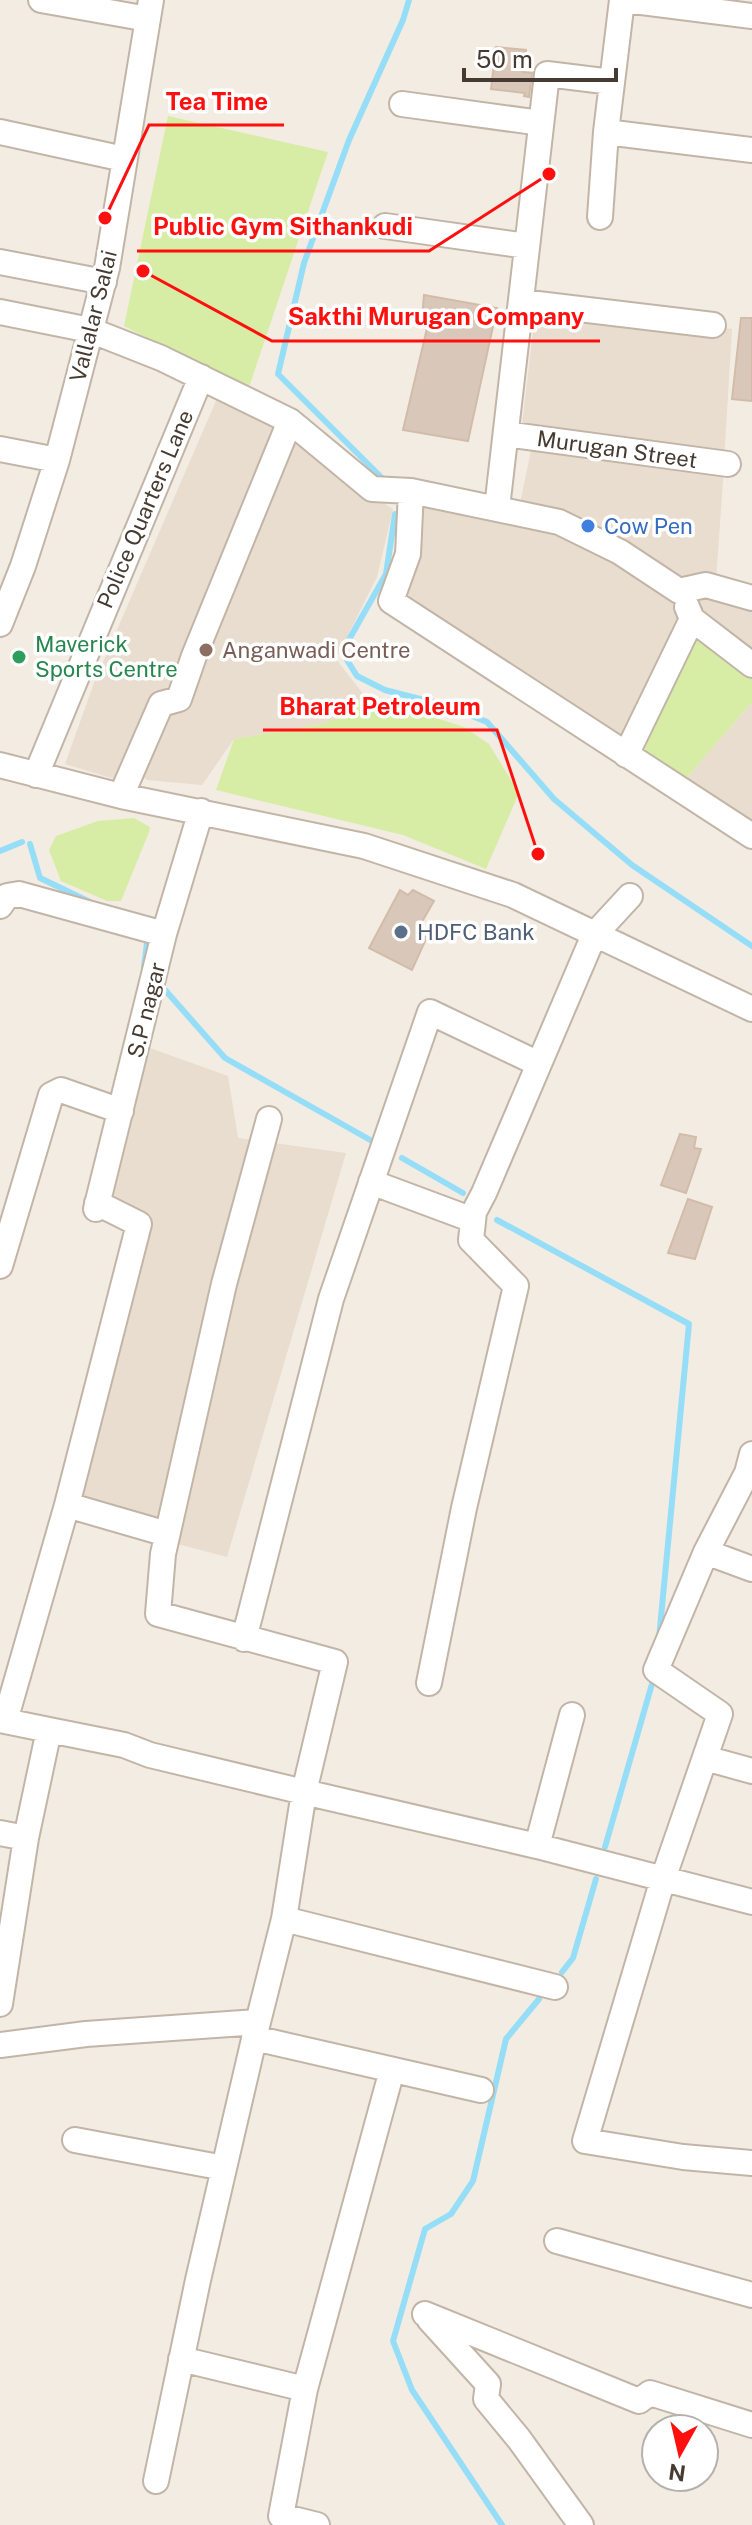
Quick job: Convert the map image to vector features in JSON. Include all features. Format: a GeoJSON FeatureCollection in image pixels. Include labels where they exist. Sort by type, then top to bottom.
{"type":"FeatureCollection","features":[{"type":"Feature","properties":{"kind":"street"},"geometry":{"type":"LineString","coordinates":[[41,0],[150,10]]}},
{"type":"Feature","properties":{"kind":"street"},"geometry":{"type":"LineString","coordinates":[[600,217],[606,132],[624,0],[752,16]]}},
{"type":"Feature","properties":{"kind":"street","name":"Vallalar Salai"},"geometry":{"type":"LineString","coordinates":[[0,624],[12,564],[57,460],[104,282],[150,10]]}},
{"type":"Feature","properties":{"kind":"street"},"geometry":{"type":"LineString","coordinates":[[497,508],[547,74],[612,82]]}},
{"type":"Feature","properties":{"kind":"street"},"geometry":{"type":"LineString","coordinates":[[402,104],[541,123]]}},
{"type":"Feature","properties":{"kind":"street"},"geometry":{"type":"LineString","coordinates":[[0,132],[124,159]]}},
{"type":"Feature","properties":{"kind":"street"},"geometry":{"type":"LineString","coordinates":[[606,132],[752,150]]}},
{"type":"Feature","properties":{"kind":"street"},"geometry":{"type":"LineString","coordinates":[[385,226],[527,246]]}},
{"type":"Feature","properties":{"kind":"street"},"geometry":{"type":"LineString","coordinates":[[0,262],[104,282]]}},
{"type":"Feature","properties":{"kind":"street"},"geometry":{"type":"LineString","coordinates":[[521,302],[713,325]]}},
{"type":"Feature","properties":{"kind":"street"},"geometry":{"type":"LineString","coordinates":[[0,312],[90,330],[201,377],[290,421],[372,489],[411,491],[559,522],[620,552],[679,591],[692,619],[752,665]]}},
{"type":"Feature","properties":{"kind":"street","name":"Police Quarters Lane"},"geometry":{"type":"LineString","coordinates":[[36,775],[201,377]]}},
{"type":"Feature","properties":{"kind":"street"},"geometry":{"type":"LineString","coordinates":[[121,796],[161,704],[179,699],[290,421]]}},
{"type":"Feature","properties":{"kind":"street","name":"Murugan Street"},"geometry":{"type":"LineString","coordinates":[[506,434],[728,464]]}},
{"type":"Feature","properties":{"kind":"street"},"geometry":{"type":"LineString","coordinates":[[0,449],[57,460]]}},
{"type":"Feature","properties":{"kind":"street"},"geometry":{"type":"LineString","coordinates":[[411,491],[408,554],[391,601],[752,836]]}},
{"type":"Feature","properties":{"kind":"street"},"geometry":{"type":"LineString","coordinates":[[679,591],[706,585],[752,598]]}},
{"type":"Feature","properties":{"kind":"street"},"geometry":{"type":"LineString","coordinates":[[626,755],[692,619]]}},
{"type":"Feature","properties":{"kind":"street"},"geometry":{"type":"LineString","coordinates":[[0,765],[121,796],[364,846],[513,895],[752,1009]]}},
{"type":"Feature","properties":{"kind":"street","name":"S.P nagar"},"geometry":{"type":"LineString","coordinates":[[67,1505],[139,1224],[97,1206],[164,934],[201,811]]}},
{"type":"Feature","properties":{"kind":"street"},"geometry":{"type":"LineString","coordinates":[[0,906],[7,896],[19,894],[164,934]]}},
{"type":"Feature","properties":{"kind":"street"},"geometry":{"type":"LineString","coordinates":[[429,1683],[464,1508],[516,1286],[471,1240],[474,1212],[594,935],[630,896]]}},
{"type":"Feature","properties":{"kind":"street"},"geometry":{"type":"LineString","coordinates":[[244,1639],[331,1299],[430,1012],[539,1064]]}},
{"type":"Feature","properties":{"kind":"street"},"geometry":{"type":"LineString","coordinates":[[0,1266],[51,1095],[61,1090],[121,1111]]}},
{"type":"Feature","properties":{"kind":"street"},"geometry":{"type":"LineString","coordinates":[[156,2481],[224,2168],[284,1919],[304,1792],[335,1662],[158,1614],[167,1534],[224,1284],[269,1119]]}},
{"type":"Feature","properties":{"kind":"street"},"geometry":{"type":"LineString","coordinates":[[371,1182],[473,1220]]}},
{"type":"Feature","properties":{"kind":"street"},"geometry":{"type":"LineString","coordinates":[[750,1467],[706,1552],[656,1670],[720,1714],[663,1879],[585,2141],[683,2157],[752,2163]]}},
{"type":"Feature","properties":{"kind":"street"},"geometry":{"type":"LineString","coordinates":[[167,1534],[67,1505],[2,1721],[124,1745],[150,1755],[537,1846],[752,1902]]}},
{"type":"Feature","properties":{"kind":"street"},"geometry":{"type":"LineString","coordinates":[[706,1552],[752,1569]]}},
{"type":"Feature","properties":{"kind":"street"},"geometry":{"type":"LineString","coordinates":[[537,1846],[572,1715]]}},
{"type":"Feature","properties":{"kind":"street"},"geometry":{"type":"LineString","coordinates":[[0,2004],[26,1838],[49,1730]]}},
{"type":"Feature","properties":{"kind":"street"},"geometry":{"type":"LineString","coordinates":[[705,1758],[752,1771]]}},
{"type":"Feature","properties":{"kind":"street"},"geometry":{"type":"LineString","coordinates":[[0,1833],[26,1838]]}},
{"type":"Feature","properties":{"kind":"street"},"geometry":{"type":"LineString","coordinates":[[284,1919],[555,1987]]}},
{"type":"Feature","properties":{"kind":"street"},"geometry":{"type":"LineString","coordinates":[[0,2045],[86,2034],[256,2030],[392,2070],[481,2090]]}},
{"type":"Feature","properties":{"kind":"street"},"geometry":{"type":"LineString","coordinates":[[317,2525],[281,2516],[305,2389],[392,2070]]}},
{"type":"Feature","properties":{"kind":"street"},"geometry":{"type":"LineString","coordinates":[[75,2140],[224,2168]]}},
{"type":"Feature","properties":{"kind":"street"},"geometry":{"type":"LineString","coordinates":[[557,2241],[752,2295]]}},
{"type":"Feature","properties":{"kind":"street"},"geometry":{"type":"LineString","coordinates":[[581,2525],[486,2399],[488,2384],[425,2314],[639,2401],[650,2393],[752,2425]]}},
{"type":"Feature","properties":{"kind":"street"},"geometry":{"type":"LineString","coordinates":[[181,2359],[305,2389]]}},
{"type":"Feature","properties":{"kind":"shaded area"},"geometry":{"type":"Polygon","coordinates":[[[536,306],[732,329],[724,461],[521,433],[536,306]]]}},
{"type":"Feature","properties":{"kind":"shaded area"},"geometry":{"type":"Polygon","coordinates":[[[219,394],[280,427],[171,696],[121,781],[65,764],[94,683],[219,394]]]}},
{"type":"Feature","properties":{"kind":"shaded area"},"geometry":{"type":"Polygon","coordinates":[[[293,430],[370,495],[393,509],[377,577],[336,659],[364,695],[352,712],[322,724],[234,739],[202,785],[147,780],[138,773],[293,430]]]}},
{"type":"Feature","properties":{"kind":"shaded area"},"geometry":{"type":"Polygon","coordinates":[[[533,441],[724,467],[716,580],[677,588],[518,513],[533,441]]]}},
{"type":"Feature","properties":{"kind":"shaded area"},"geometry":{"type":"Polygon","coordinates":[[[415,496],[559,523],[675,590],[689,618],[624,750],[395,600],[415,496]]]}},
{"type":"Feature","properties":{"kind":"shaded area"},"geometry":{"type":"Polygon","coordinates":[[[700,593],[752,602],[752,661],[694,604],[700,593]]]}},
{"type":"Feature","properties":{"kind":"shaded area"},"geometry":{"type":"Polygon","coordinates":[[[752,702],[752,824],[683,782],[752,702]]]}},
{"type":"Feature","properties":{"kind":"shaded area"},"geometry":{"type":"Polygon","coordinates":[[[150,1048],[228,1076],[238,1138],[346,1153],[227,1557],[53,1511],[129,1225],[96,1209],[150,1048]]]}},
{"type":"Feature","properties":{"kind":"green space"},"geometry":{"type":"Polygon","coordinates":[[[168,116],[328,152],[248,390],[124,326],[168,116]]]}},
{"type":"Feature","properties":{"kind":"green space"},"geometry":{"type":"Polygon","coordinates":[[[696,635],[752,675],[752,702],[683,782],[638,750],[696,635]]]}},
{"type":"Feature","properties":{"kind":"green space"},"geometry":{"type":"Polygon","coordinates":[[[364,695],[464,727],[489,744],[519,793],[486,869],[403,835],[216,790],[234,739],[322,724],[352,712],[364,695]]]}},
{"type":"Feature","properties":{"kind":"green space"},"geometry":{"type":"Polygon","coordinates":[[[134,818],[150,827],[121,901],[107,901],[61,881],[49,850],[56,836],[98,821],[134,818]]]}},
{"type":"Feature","properties":{"kind":"building"},"geometry":{"type":"Polygon","coordinates":[[[496,47],[526,50],[523,72],[532,73],[529,97],[524,96],[525,93],[491,89],[496,47]]]}},
{"type":"Feature","properties":{"kind":"building"},"geometry":{"type":"Polygon","coordinates":[[[424,295],[497,308],[468,441],[403,430],[429,320],[422,318],[424,295]]]}},
{"type":"Feature","properties":{"kind":"building"},"geometry":{"type":"Polygon","coordinates":[[[741,318],[752,318],[752,401],[732,399],[741,318]]]}},
{"type":"Feature","properties":{"kind":"building","name":"HDFC Bank"},"geometry":{"type":"Polygon","coordinates":[[[400,890],[408,895],[413,890],[434,901],[419,927],[427,937],[412,970],[369,948],[400,890]]]}},
{"type":"Feature","properties":{"kind":"building"},"geometry":{"type":"Polygon","coordinates":[[[680,1134],[696,1137],[694,1148],[701,1149],[686,1193],[661,1185],[680,1134]]]}},
{"type":"Feature","properties":{"kind":"building"},"geometry":{"type":"Polygon","coordinates":[[[688,1199],[712,1207],[695,1259],[668,1253],[688,1199]]]}},
{"type":"Feature","properties":{"kind":"waterway"},"geometry":{"type":"LineString","coordinates":[[384,480],[278,374],[304,263],[349,140],[409,0]]}},
{"type":"Feature","properties":{"kind":"waterway"},"geometry":{"type":"LineString","coordinates":[[395,514],[386,574],[342,652],[357,676],[385,690],[447,706],[487,722],[554,799],[632,865],[752,946]]}},
{"type":"Feature","properties":{"kind":"waterway"},"geometry":{"type":"LineString","coordinates":[[0,851],[22,842]]}},
{"type":"Feature","properties":{"kind":"waterway"},"geometry":{"type":"LineString","coordinates":[[30,844],[40,878],[92,903]]}},
{"type":"Feature","properties":{"kind":"waterway"},"geometry":{"type":"LineString","coordinates":[[144,967],[148,935]]}},
{"type":"Feature","properties":{"kind":"waterway"},"geometry":{"type":"LineString","coordinates":[[166,991],[225,1058],[372,1141]]}},
{"type":"Feature","properties":{"kind":"waterway"},"geometry":{"type":"LineString","coordinates":[[402,1158],[463,1193]]}},
{"type":"Feature","properties":{"kind":"waterway"},"geometry":{"type":"LineString","coordinates":[[497,1220],[689,1324],[659,1638]]}},
{"type":"Feature","properties":{"kind":"waterway"},"geometry":{"type":"LineString","coordinates":[[605,1847],[654,1677]]}},
{"type":"Feature","properties":{"kind":"waterway"},"geometry":{"type":"LineString","coordinates":[[562,1972],[573,1958],[596,1879]]}},
{"type":"Feature","properties":{"kind":"waterway"},"geometry":{"type":"LineString","coordinates":[[502,2525],[412,2390],[393,2341],[425,2229],[451,2214],[473,2181],[506,2039],[539,1999]]}},
{"type":"Feature","properties":{"kind":"place","name":"Public Gym Sithankudi"},"geometry":{"type":"Point","coordinates":[549,174]}},
{"type":"Feature","properties":{"kind":"place","name":"Tea Time"},"geometry":{"type":"Point","coordinates":[105,218]}},
{"type":"Feature","properties":{"kind":"place","name":"Sakthi Murugan Company"},"geometry":{"type":"Point","coordinates":[143,271]}},
{"type":"Feature","properties":{"kind":"place","name":"Cow Pen"},"geometry":{"type":"Point","coordinates":[588,526]}},
{"type":"Feature","properties":{"kind":"place","name":"Anganwadi Centre"},"geometry":{"type":"Point","coordinates":[206,650]}},
{"type":"Feature","properties":{"kind":"place","name":"Maverick Sports Centre"},"geometry":{"type":"Point","coordinates":[19,657]}},
{"type":"Feature","properties":{"kind":"place","name":"Bharat Petroleum"},"geometry":{"type":"Point","coordinates":[538,854]}},
{"type":"Feature","properties":{"kind":"place","name":"HDFC Bank"},"geometry":{"type":"Point","coordinates":[401,932]}}]}
